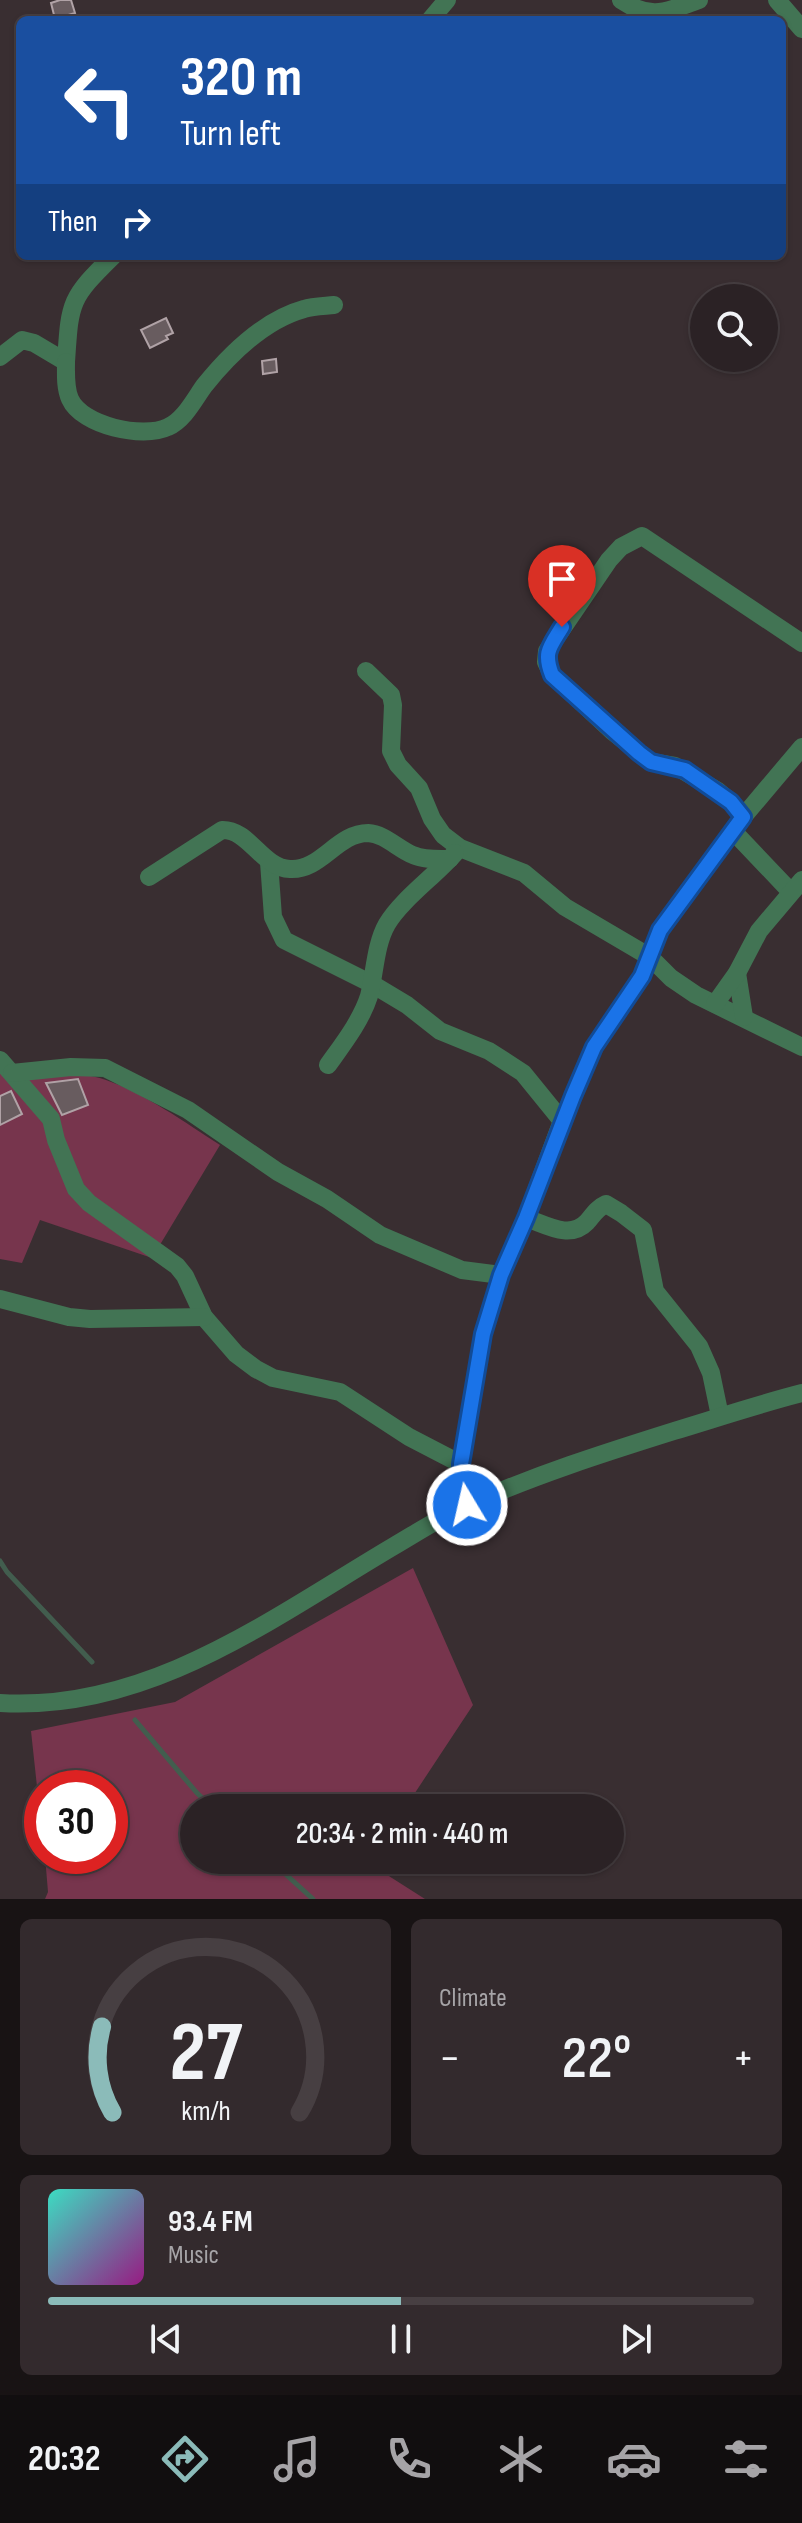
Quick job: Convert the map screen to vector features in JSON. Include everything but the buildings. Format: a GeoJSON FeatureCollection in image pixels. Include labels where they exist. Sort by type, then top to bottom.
{"type":"FeatureCollection","features":[{"type":"Feature","properties":{"kind":"street"},"geometry":{"type":"LineString","coordinates":[[433,16],[447,0]]}},
{"type":"Feature","properties":{"kind":"street"},"geometry":{"type":"LineString","coordinates":[[621,0],[640,11],[659,14],[699,0]]}},
{"type":"Feature","properties":{"kind":"street"},"geometry":{"type":"LineString","coordinates":[[777,0],[802,29]]}},
{"type":"Feature","properties":{"kind":"street"},"geometry":{"type":"LineString","coordinates":[[109,260],[76,295],[68,330],[67,386],[76,407],[111,426],[136,433],[150,433],[171,426],[181,418],[227,360],[277,321],[304,309],[334,305]]}},
{"type":"Feature","properties":{"kind":"street"},"geometry":{"type":"LineString","coordinates":[[0,357],[22,340],[34,343],[66,362]]}},
{"type":"Feature","properties":{"kind":"street"},"geometry":{"type":"LineString","coordinates":[[715,1004],[737,973],[759,931],[796,886],[738,824],[731,802],[675,766],[651,762],[612,731],[552,675],[546,662],[547,651],[609,560],[621,547],[642,536],[802,643]]}},
{"type":"Feature","properties":{"kind":"street"},"geometry":{"type":"LineString","coordinates":[[366,671],[391,695],[391,751],[398,765],[419,788],[455,854]]}},
{"type":"Feature","properties":{"kind":"street"},"geometry":{"type":"LineString","coordinates":[[467,1505],[461,1464],[483,1334],[501,1275],[594,1047],[642,976],[660,930],[738,824],[802,747]]}},
{"type":"Feature","properties":{"kind":"street"},"geometry":{"type":"LineString","coordinates":[[149,877],[222,830],[239,835],[269,862],[287,870],[303,868],[338,844],[356,835],[370,833],[385,838],[415,857],[455,854],[524,873],[576,914],[650,957],[671,978],[715,1004],[802,1047]]}},
{"type":"Feature","properties":{"kind":"street"},"geometry":{"type":"LineString","coordinates":[[328,1065],[368,1000],[385,928],[397,910],[455,854]]}},
{"type":"Feature","properties":{"kind":"street"},"geometry":{"type":"LineString","coordinates":[[269,862],[273,917],[284,940],[372,984],[407,1005],[440,1031],[489,1051],[523,1073],[562,1121]]}},
{"type":"Feature","properties":{"kind":"street"},"geometry":{"type":"LineString","coordinates":[[737,973],[744,1017]]}},
{"type":"Feature","properties":{"kind":"street"},"geometry":{"type":"LineString","coordinates":[[6,1066],[105,1068],[188,1110],[278,1172],[327,1199],[380,1235],[462,1270],[501,1275]]}},
{"type":"Feature","properties":{"kind":"street"},"geometry":{"type":"LineString","coordinates":[[6,1066],[51,1119],[76,1189],[89,1203],[177,1266],[204,1317],[236,1354],[273,1378],[340,1392],[409,1437],[461,1464]]}},
{"type":"Feature","properties":{"kind":"street"},"geometry":{"type":"LineString","coordinates":[[526,1218],[570,1232],[579,1231],[606,1204],[643,1230],[655,1291],[699,1346],[711,1373],[720,1416]]}},
{"type":"Feature","properties":{"kind":"street"},"geometry":{"type":"LineString","coordinates":[[0,1299],[69,1317],[90,1319],[204,1317]]}},
{"type":"Feature","properties":{"kind":"street"},"geometry":{"type":"LineString","coordinates":[[0,1703],[62,1702],[109,1692],[205,1658],[467,1505],[607,1451],[802,1393]]}},
{"type":"Feature","properties":{"kind":"shaded area"},"geometry":{"type":"Polygon","coordinates":[[[0,1070],[67,1072],[106,1080],[150,1100],[220,1145],[152,1258],[40,1220],[22,1263],[0,1259],[0,1070]]]}},
{"type":"Feature","properties":{"kind":"shaded area"},"geometry":{"type":"Polygon","coordinates":[[[413,1568],[473,1705],[414,1794],[180,1794],[180,1874],[386,1874],[425,1899],[45,1899],[48,1892],[46,1874],[128,1874],[128,1770],[35,1770],[31,1731],[175,1702],[413,1568]]]}},
{"type":"Feature","properties":{"kind":"waterway"},"geometry":{"type":"LineString","coordinates":[[0,1561],[92,1662]]}},
{"type":"Feature","properties":{"kind":"waterway"},"geometry":{"type":"LineString","coordinates":[[135,1720],[198,1794]]}},
{"type":"Feature","properties":{"kind":"waterway"},"geometry":{"type":"LineString","coordinates":[[285,1874],[313,1899]]}},
{"type":"Feature","properties":{"kind":"route"},"geometry":{"type":"LineString","coordinates":[[467,1505],[461,1464],[483,1334],[501,1275],[562,1121],[594,1047],[642,976],[660,930],[743,817],[718,791],[685,770],[651,762],[612,731],[552,675],[546,662],[547,651],[562,627]]}}]}
